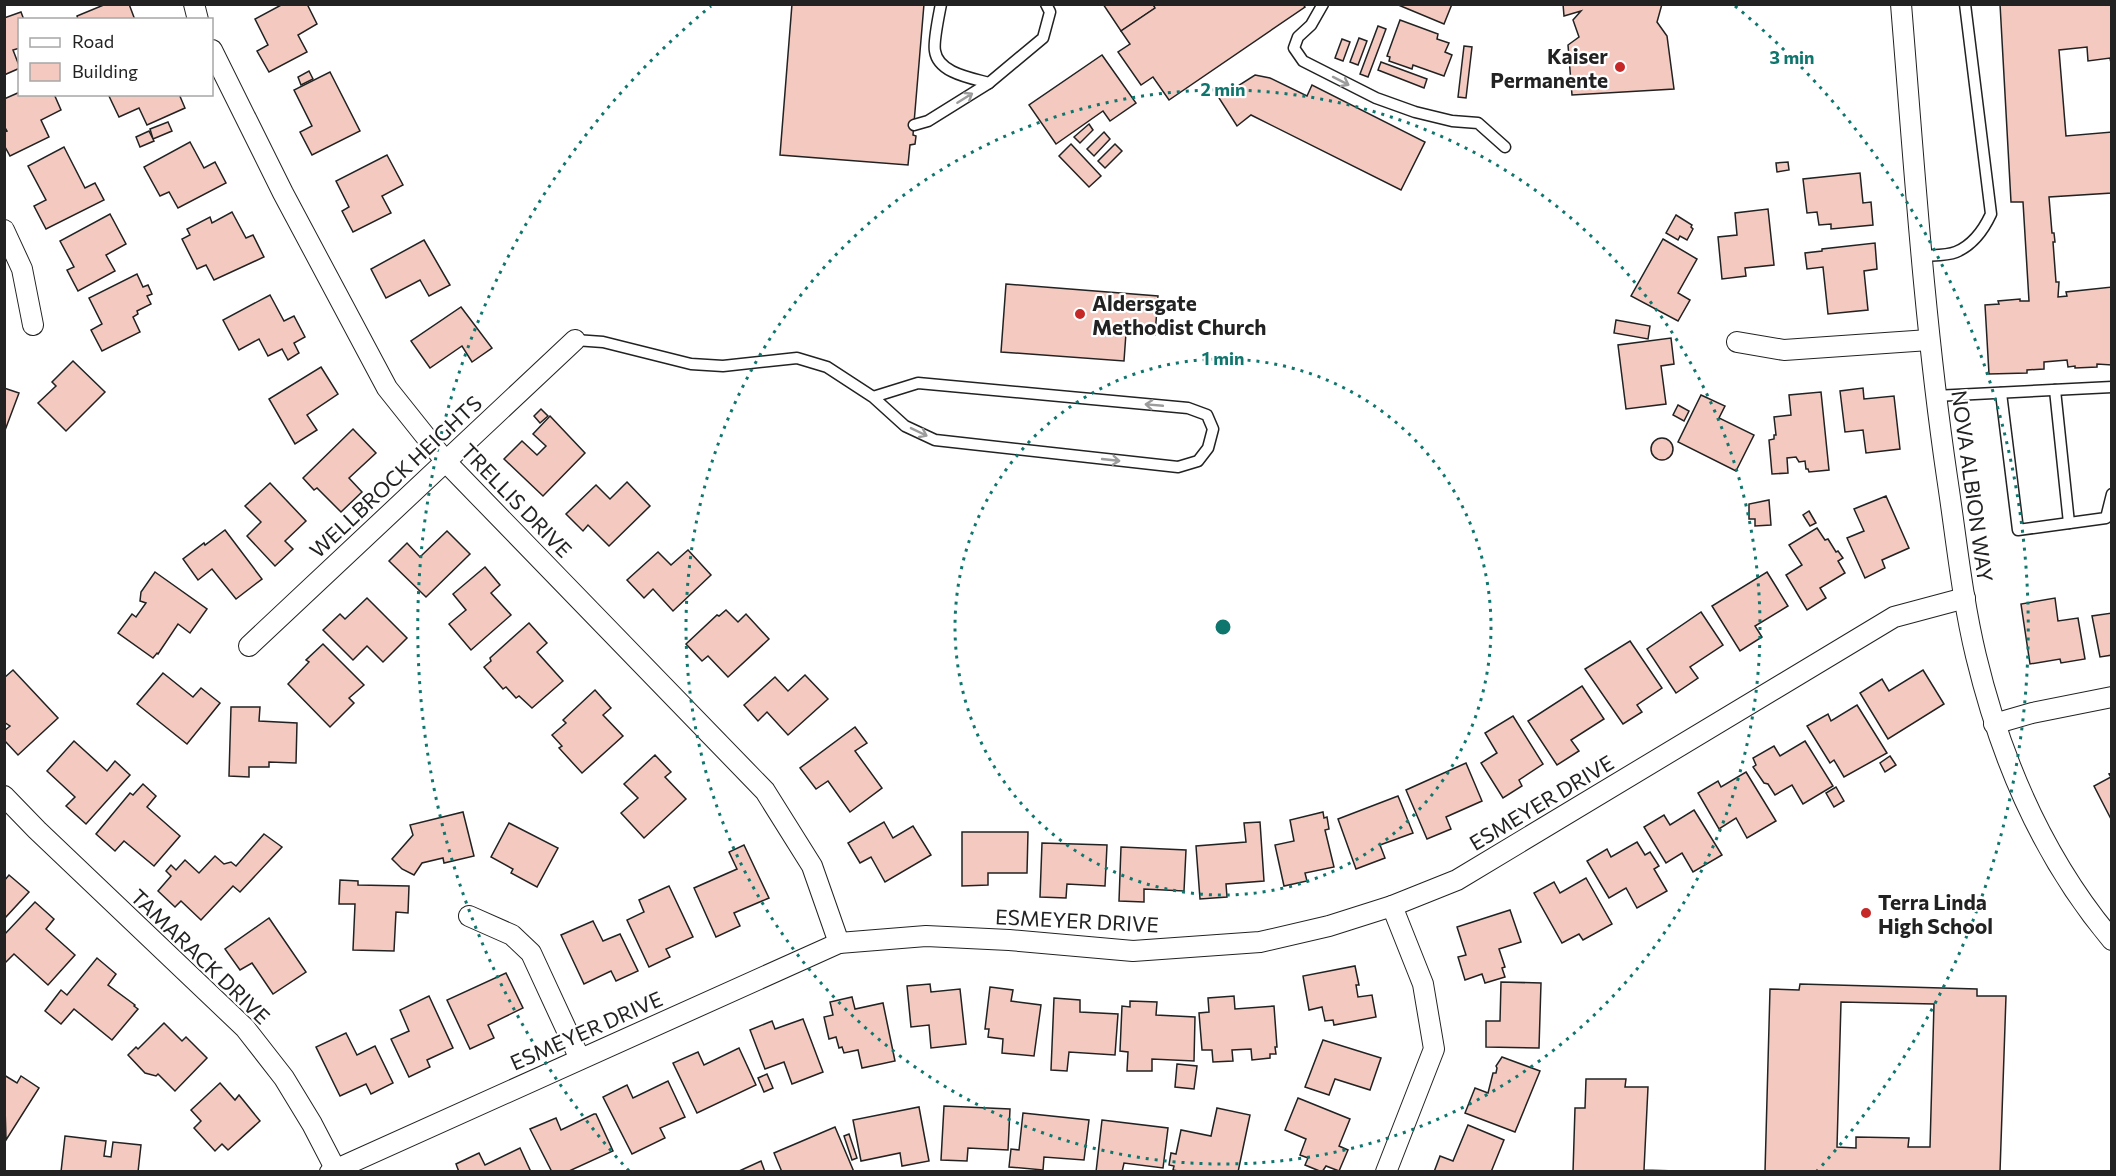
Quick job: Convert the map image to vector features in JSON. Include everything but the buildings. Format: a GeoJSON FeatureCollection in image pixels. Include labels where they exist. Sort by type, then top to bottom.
{"type":"FeatureCollection","features":[{"type":"Feature","properties":{"kind":"street","name":"NOVA ALBION WAY"},"geometry":{"type":"LineString","coordinates":[[1901,4],[1935,396],[1975,654],[1994,724],[2022,800],[2048,848],[2093,918],[2112,940]]}},
{"type":"Feature","properties":{"kind":"street","name":"TRELLIS DRIVE"},"geometry":{"type":"LineString","coordinates":[[213,52],[283,193],[387,388],[446,462],[765,791],[812,866],[839,943]]}},
{"type":"Feature","properties":{"kind":"street"},"geometry":{"type":"LineString","coordinates":[[4,230],[22,269],[33,325]]}},
{"type":"Feature","properties":{"kind":"street","name":"WELLBROCK HEIGHTS"},"geometry":{"type":"LineString","coordinates":[[249,646],[574,340]]}},
{"type":"Feature","properties":{"kind":"street"},"geometry":{"type":"LineString","coordinates":[[1737,342],[1784,350],[1929,340]]}},
{"type":"Feature","properties":{"kind":"street","name":"ESMEYER DRIVE"},"geometry":{"type":"LineString","coordinates":[[334,1171],[839,943],[926,936],[1145,951],[1260,942],[1329,926],[1392,906],[1457,880],[1894,617],[1965,598]]}},
{"type":"Feature","properties":{"kind":"street"},"geometry":{"type":"LineString","coordinates":[[1994,724],[2032,713],[2112,697]]}},
{"type":"Feature","properties":{"kind":"street","name":"TAMARACK DRIVE"},"geometry":{"type":"LineString","coordinates":[[4,796],[245,1028],[285,1078],[312,1124],[334,1171]]}},
{"type":"Feature","properties":{"kind":"street"},"geometry":{"type":"LineString","coordinates":[[1386,1172],[1434,1049],[1423,984],[1392,906]]}},
{"type":"Feature","properties":{"kind":"street"},"geometry":{"type":"LineString","coordinates":[[469,916],[512,934],[531,953],[580,1059]]}},
{"type":"Feature","properties":{"kind":"lane"},"geometry":{"type":"LineString","coordinates":[[941,4],[935,51],[943,66],[963,76],[989,83]]}},
{"type":"Feature","properties":{"kind":"lane"},"geometry":{"type":"LineString","coordinates":[[914,125],[928,121],[989,83],[1043,38],[1050,12],[1046,4]]}},
{"type":"Feature","properties":{"kind":"lane"},"geometry":{"type":"LineString","coordinates":[[1323,4],[1311,25],[1298,37],[1294,48],[1303,61],[1376,98],[1415,112],[1452,121],[1478,123],[1505,147]]}},
{"type":"Feature","properties":{"kind":"lane"},"geometry":{"type":"LineString","coordinates":[[1922,256],[1955,252],[1984,229],[1991,214],[1965,4]]}},
{"type":"Feature","properties":{"kind":"lane"},"geometry":{"type":"LineString","coordinates":[[574,340],[603,342],[691,364],[723,366],[797,358],[827,367],[873,397],[905,426],[935,440],[1178,467],[1198,461],[1208,448],[1213,429],[1208,415],[1188,408],[918,383],[873,397]]}},
{"type":"Feature","properties":{"kind":"lane"},"geometry":{"type":"LineString","coordinates":[[1935,396],[2112,387]]}},
{"type":"Feature","properties":{"kind":"lane"},"geometry":{"type":"LineString","coordinates":[[2055,390],[2069,523]]}},
{"type":"Feature","properties":{"kind":"lane"},"geometry":{"type":"LineString","coordinates":[[2001,393],[2018,530],[2106,518],[2112,494]]}},
{"type":"Feature","properties":{"kind":"place","name":"Kaiser Permanente"},"geometry":{"type":"Point","coordinates":[1620,67]}},
{"type":"Feature","properties":{"kind":"place","name":"Aldersgate Methodist Church"},"geometry":{"type":"Point","coordinates":[1080,314]}},
{"type":"Feature","properties":{"kind":"place","name":"Terra Linda High School"},"geometry":{"type":"Point","coordinates":[1866,913]}}]}
